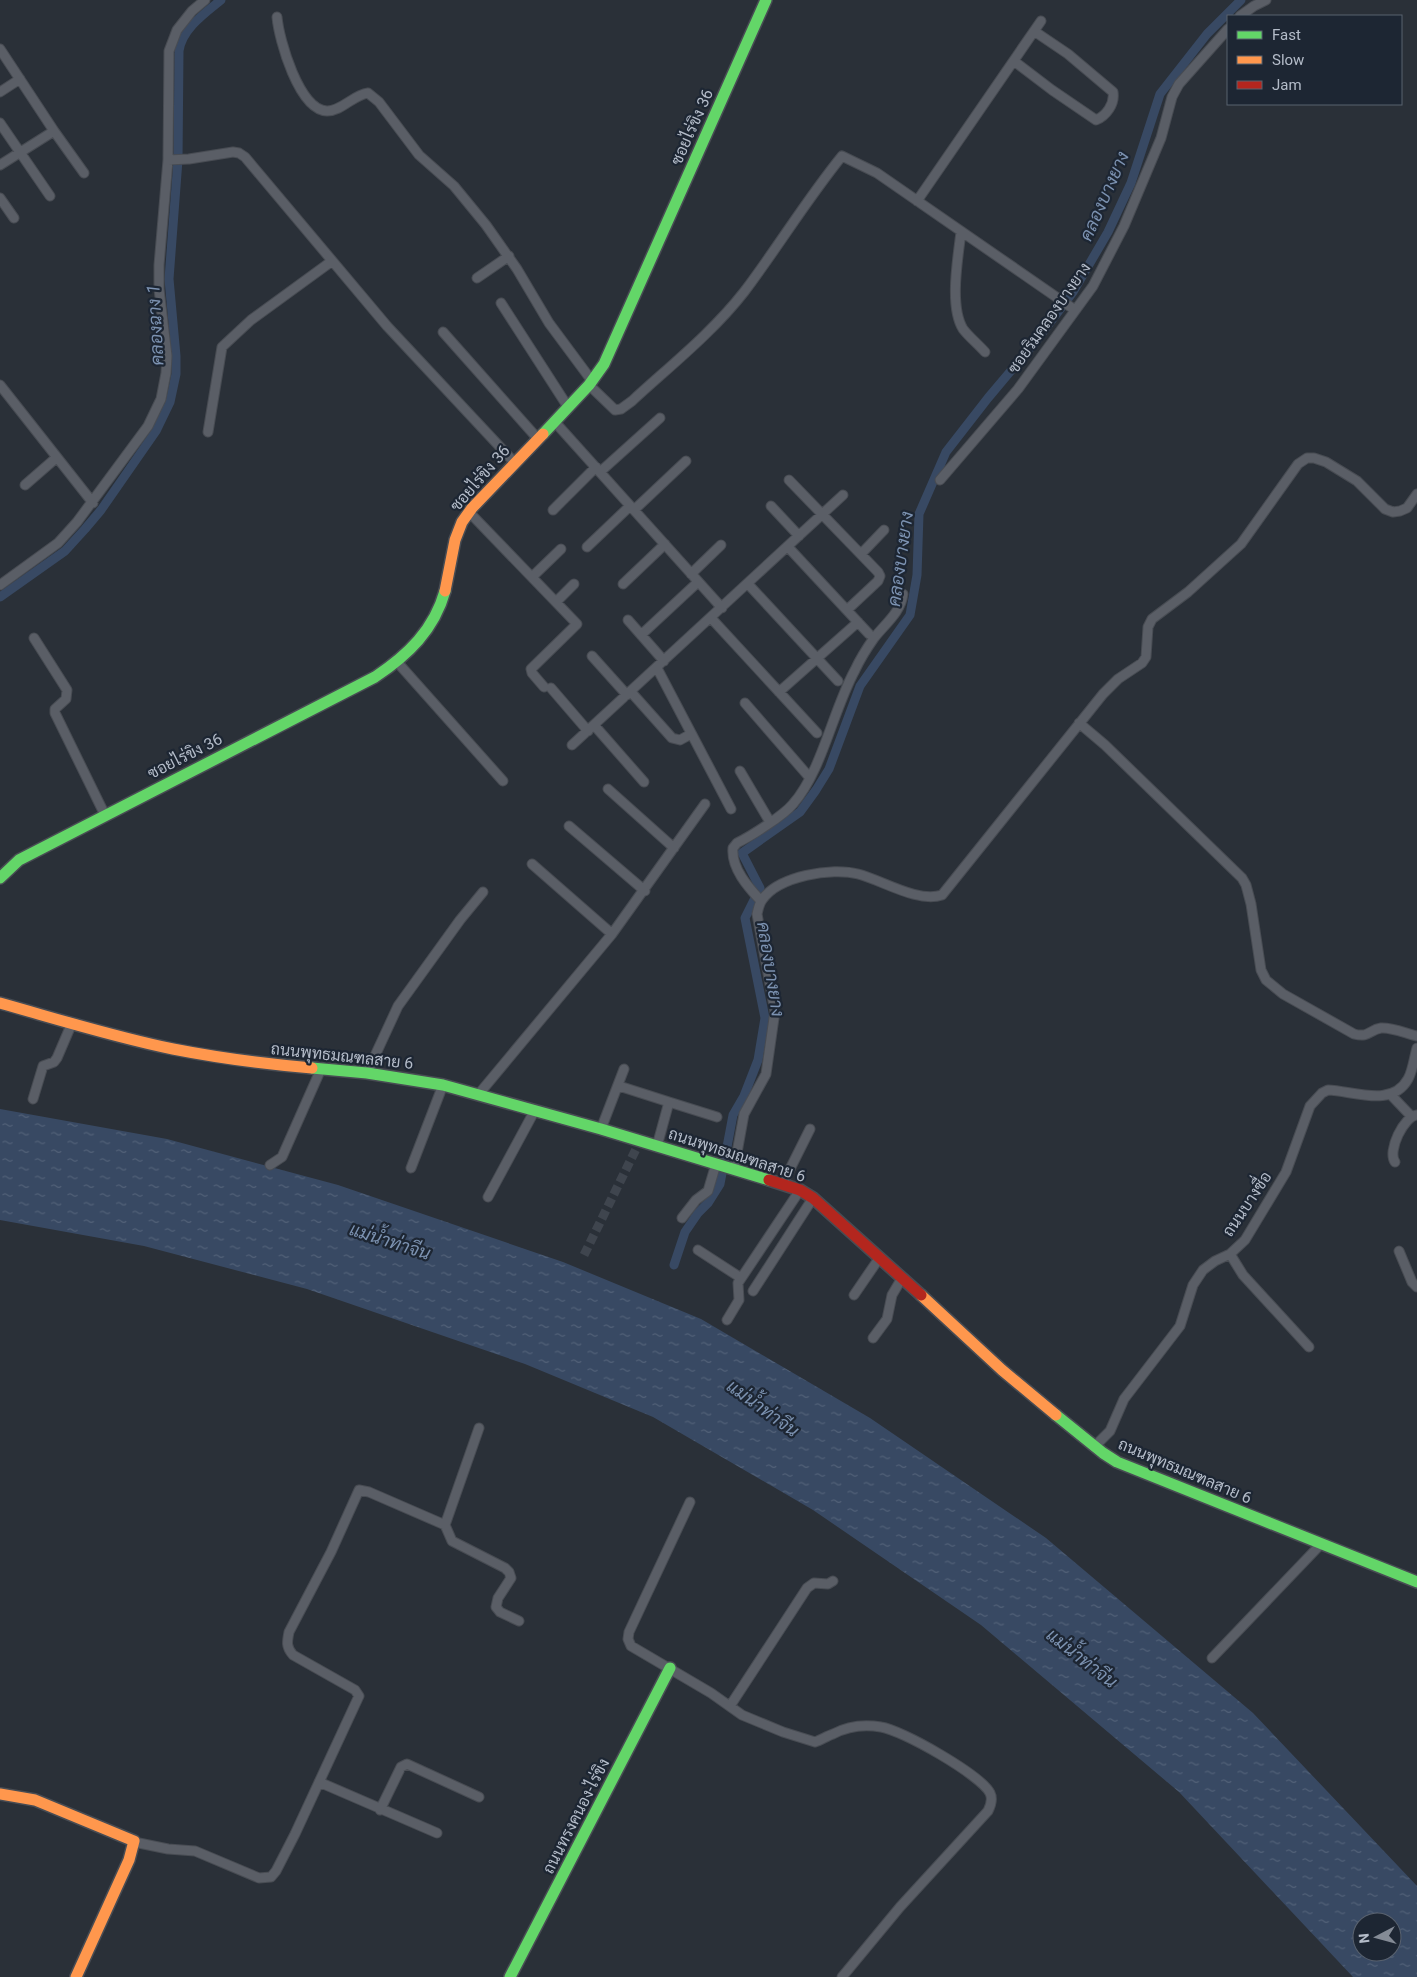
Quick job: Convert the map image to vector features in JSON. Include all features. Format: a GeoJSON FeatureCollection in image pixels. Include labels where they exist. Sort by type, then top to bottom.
{"type":"FeatureCollection","features":[{"type":"Feature","properties":{"kind":"street"},"geometry":{"type":"LineString","coordinates":[[0,585],[58,543],[93,504],[148,426],[158,406],[164,387],[167,356],[159,279],[171,159],[170,44],[177,30],[192,11],[205,0]]}},
{"type":"Feature","properties":{"kind":"street","name":"ซอยไร่ขิง 36"},"geometry":{"type":"LineString","coordinates":[[0,878],[19,860],[375,677],[398,662],[411,650],[429,629],[438,611],[445,592],[461,524],[469,512],[591,383],[604,364],[766,0]]}},
{"type":"Feature","properties":{"kind":"street"},"geometry":{"type":"LineString","coordinates":[[1241,15],[1266,0]]}},
{"type":"Feature","properties":{"kind":"street"},"geometry":{"type":"LineString","coordinates":[[277,17],[282,44],[290,67],[302,90],[318,109],[328,111],[340,107],[360,94],[368,93],[379,102],[418,156],[454,186],[509,256],[549,323],[591,383],[615,410],[621,409],[632,401],[720,319],[743,292],[821,182],[842,156],[877,173],[1073,308]]}},
{"type":"Feature","properties":{"kind":"street"},"geometry":{"type":"LineString","coordinates":[[917,201],[1041,21]]}},
{"type":"Feature","properties":{"kind":"street","name":"ซอยริมคลองบางยาง"},"geometry":{"type":"LineString","coordinates":[[940,480],[1018,389],[1073,308],[1093,286],[1124,226],[1161,138],[1172,97],[1179,84],[1227,30]]}},
{"type":"Feature","properties":{"kind":"street"},"geometry":{"type":"LineString","coordinates":[[1014,61],[1096,120],[1102,118],[1110,107],[1114,99],[1113,92],[1068,54],[1034,31]]}},
{"type":"Feature","properties":{"kind":"street"},"geometry":{"type":"LineString","coordinates":[[0,49],[84,173]]}},
{"type":"Feature","properties":{"kind":"street"},"geometry":{"type":"LineString","coordinates":[[0,92],[20,79]]}},
{"type":"Feature","properties":{"kind":"street"},"geometry":{"type":"LineString","coordinates":[[0,123],[50,196]]}},
{"type":"Feature","properties":{"kind":"street"},"geometry":{"type":"LineString","coordinates":[[0,165],[54,131]]}},
{"type":"Feature","properties":{"kind":"street"},"geometry":{"type":"LineString","coordinates":[[171,159],[190,159],[232,152],[245,156],[405,347],[514,463]]}},
{"type":"Feature","properties":{"kind":"street"},"geometry":{"type":"LineString","coordinates":[[0,198],[14,218]]}},
{"type":"Feature","properties":{"kind":"street"},"geometry":{"type":"LineString","coordinates":[[961,232],[956,290],[958,312],[963,328],[985,352]]}},
{"type":"Feature","properties":{"kind":"street"},"geometry":{"type":"LineString","coordinates":[[477,278],[509,256]]}},
{"type":"Feature","properties":{"kind":"street"},"geometry":{"type":"LineString","coordinates":[[208,432],[222,347],[251,320],[332,261]]}},
{"type":"Feature","properties":{"kind":"street"},"geometry":{"type":"LineString","coordinates":[[501,303],[568,407]]}},
{"type":"Feature","properties":{"kind":"street"},"geometry":{"type":"LineString","coordinates":[[443,332],[538,439]]}},
{"type":"Feature","properties":{"kind":"street"},"geometry":{"type":"LineString","coordinates":[[0,385],[93,504]]}},
{"type":"Feature","properties":{"kind":"street"},"geometry":{"type":"LineString","coordinates":[[553,510],[598,469],[660,418]]}},
{"type":"Feature","properties":{"kind":"street"},"geometry":{"type":"LineString","coordinates":[[554,422],[722,608]]}},
{"type":"Feature","properties":{"kind":"street"},"geometry":{"type":"LineString","coordinates":[[25,485],[56,458]]}},
{"type":"Feature","properties":{"kind":"street"},"geometry":{"type":"LineString","coordinates":[[734,1168],[744,1114],[766,1074],[774,1024],[775,1011],[757,914],[760,899],[775,888],[793,879],[840,872],[860,874],[910,892],[932,896],[942,895],[1103,694],[1118,679],[1142,663],[1146,657],[1148,627],[1152,619],[1188,592],[1241,544],[1298,464],[1307,458],[1326,462],[1357,481],[1385,509],[1393,512],[1407,508],[1417,494]]}},
{"type":"Feature","properties":{"kind":"street"},"geometry":{"type":"LineString","coordinates":[[587,547],[686,461]]}},
{"type":"Feature","properties":{"kind":"street"},"geometry":{"type":"LineString","coordinates":[[789,480],[880,576],[878,581],[847,610]]}},
{"type":"Feature","properties":{"kind":"street"},"geometry":{"type":"LineString","coordinates":[[572,745],[843,496]]}},
{"type":"Feature","properties":{"kind":"street"},"geometry":{"type":"LineString","coordinates":[[771,506],[799,536]]}},
{"type":"Feature","properties":{"kind":"street"},"geometry":{"type":"LineString","coordinates":[[469,512],[577,624],[531,668],[532,673],[591,728],[644,782]]}},
{"type":"Feature","properties":{"kind":"street"},"geometry":{"type":"LineString","coordinates":[[860,554],[884,530]]}},
{"type":"Feature","properties":{"kind":"street"},"geometry":{"type":"LineString","coordinates":[[623,584],[665,544]]}},
{"type":"Feature","properties":{"kind":"street"},"geometry":{"type":"LineString","coordinates":[[691,574],[721,545]]}},
{"type":"Feature","properties":{"kind":"street"},"geometry":{"type":"LineString","coordinates":[[788,547],[869,634]]}},
{"type":"Feature","properties":{"kind":"street"},"geometry":{"type":"LineString","coordinates":[[532,577],[561,549]]}},
{"type":"Feature","properties":{"kind":"street"},"geometry":{"type":"LineString","coordinates":[[641,635],[698,582]]}},
{"type":"Feature","properties":{"kind":"street"},"geometry":{"type":"LineString","coordinates":[[556,602],[574,584]]}},
{"type":"Feature","properties":{"kind":"street"},"geometry":{"type":"LineString","coordinates":[[748,584],[838,681]]}},
{"type":"Feature","properties":{"kind":"street"},"geometry":{"type":"LineString","coordinates":[[760,899],[749,887],[733,860],[733,848],[737,843],[793,805],[810,778],[843,693],[854,670],[875,636],[896,613],[903,594]]}},
{"type":"Feature","properties":{"kind":"street"},"geometry":{"type":"LineString","coordinates":[[711,618],[817,733]]}},
{"type":"Feature","properties":{"kind":"street"},"geometry":{"type":"LineString","coordinates":[[628,620],[664,661]]}},
{"type":"Feature","properties":{"kind":"street"},"geometry":{"type":"LineString","coordinates":[[778,692],[858,622]]}},
{"type":"Feature","properties":{"kind":"street"},"geometry":{"type":"LineString","coordinates":[[34,638],[67,690],[66,699],[63,704],[55,709],[55,713],[105,815]]}},
{"type":"Feature","properties":{"kind":"street"},"geometry":{"type":"LineString","coordinates":[[592,656],[672,738],[680,740],[691,734]]}},
{"type":"Feature","properties":{"kind":"street"},"geometry":{"type":"LineString","coordinates":[[398,662],[503,781]]}},
{"type":"Feature","properties":{"kind":"street"},"geometry":{"type":"LineString","coordinates":[[656,668],[731,810]]}},
{"type":"Feature","properties":{"kind":"street"},"geometry":{"type":"LineString","coordinates":[[745,704],[810,778]]}},
{"type":"Feature","properties":{"kind":"street"},"geometry":{"type":"LineString","coordinates":[[1079,723],[1105,745],[1242,878],[1251,904],[1261,970],[1269,984],[1283,994],[1354,1034],[1367,1035],[1381,1028],[1417,1036]]}},
{"type":"Feature","properties":{"kind":"street"},"geometry":{"type":"LineString","coordinates":[[740,771],[770,822]]}},
{"type":"Feature","properties":{"kind":"street"},"geometry":{"type":"LineString","coordinates":[[608,789],[674,848]]}},
{"type":"Feature","properties":{"kind":"street"},"geometry":{"type":"LineString","coordinates":[[478,1095],[612,934],[645,891],[705,804]]}},
{"type":"Feature","properties":{"kind":"street"},"geometry":{"type":"LineString","coordinates":[[569,826],[645,891]]}},
{"type":"Feature","properties":{"kind":"street"},"geometry":{"type":"LineString","coordinates":[[532,864],[612,934]]}},
{"type":"Feature","properties":{"kind":"street"},"geometry":{"type":"LineString","coordinates":[[367,1073],[398,1006],[460,920],[483,892]]}},
{"type":"Feature","properties":{"kind":"street","name":"ถนนพุทธมณฑลสาย 6"},"geometry":{"type":"LineString","coordinates":[[0,1004],[124,1038],[173,1048],[257,1063],[367,1073],[443,1085],[734,1168],[800,1190],[813,1198],[880,1257],[1002,1370],[1094,1447],[1118,1462],[1140,1472],[1417,1582]]}},
{"type":"Feature","properties":{"kind":"street"},"geometry":{"type":"LineString","coordinates":[[33,1099],[43,1066],[54,1062],[57,1058],[72,1023]]}},
{"type":"Feature","properties":{"kind":"street"},"geometry":{"type":"LineString","coordinates":[[1395,1162],[1392,1158],[1397,1138],[1404,1123],[1414,1115],[1392,1096],[1402,1088],[1409,1077],[1417,1048]]}},
{"type":"Feature","properties":{"kind":"street"},"geometry":{"type":"LineString","coordinates":[[270,1165],[282,1156],[321,1069]]}},
{"type":"Feature","properties":{"kind":"street"},"geometry":{"type":"LineString","coordinates":[[601,1129],[624,1069]]}},
{"type":"Feature","properties":{"kind":"street"},"geometry":{"type":"LineString","coordinates":[[411,1168],[443,1085]]}},
{"type":"Feature","properties":{"kind":"street"},"geometry":{"type":"LineString","coordinates":[[619,1086],[717,1117]]}},
{"type":"Feature","properties":{"kind":"street","name":"ถนนบางซื่อ"},"geometry":{"type":"LineString","coordinates":[[1094,1447],[1110,1431],[1124,1399],[1180,1326],[1193,1285],[1203,1270],[1215,1261],[1230,1254],[1245,1240],[1286,1172],[1305,1116],[1316,1099],[1328,1090],[1359,1095],[1392,1096]]}},
{"type":"Feature","properties":{"kind":"street"},"geometry":{"type":"LineString","coordinates":[[657,1146],[669,1102]]}},
{"type":"Feature","properties":{"kind":"street"},"geometry":{"type":"LineString","coordinates":[[488,1197],[535,1110]]}},
{"type":"Feature","properties":{"kind":"street"},"geometry":{"type":"LineString","coordinates":[[783,1184],[810,1129]]}},
{"type":"Feature","properties":{"kind":"street"},"geometry":{"type":"LineString","coordinates":[[682,1218],[696,1200],[708,1191],[716,1164]]}},
{"type":"Feature","properties":{"kind":"street"},"geometry":{"type":"LineString","coordinates":[[727,1320],[739,1300],[737,1286],[741,1278],[800,1190]]}},
{"type":"Feature","properties":{"kind":"street"},"geometry":{"type":"LineString","coordinates":[[753,1290],[813,1198]]}},
{"type":"Feature","properties":{"kind":"street"},"geometry":{"type":"LineString","coordinates":[[698,1250],[741,1278]]}},
{"type":"Feature","properties":{"kind":"street"},"geometry":{"type":"LineString","coordinates":[[1399,1251],[1412,1282],[1417,1287]]}},
{"type":"Feature","properties":{"kind":"street"},"geometry":{"type":"LineString","coordinates":[[1230,1254],[1243,1275],[1309,1348]]}},
{"type":"Feature","properties":{"kind":"street"},"geometry":{"type":"LineString","coordinates":[[854,1295],[880,1257]]}},
{"type":"Feature","properties":{"kind":"street"},"geometry":{"type":"LineString","coordinates":[[873,1338],[887,1319],[892,1294],[902,1278]]}},
{"type":"Feature","properties":{"kind":"street"},"geometry":{"type":"LineString","coordinates":[[479,1428],[445,1525],[452,1541],[505,1568],[509,1572],[510,1580],[498,1598],[496,1607],[500,1612],[519,1621]]}},
{"type":"Feature","properties":{"kind":"street"},"geometry":{"type":"LineString","coordinates":[[0,1794],[35,1800],[131,1839],[134,1842],[168,1849],[195,1851],[255,1877],[268,1878],[273,1875],[283,1858],[359,1696],[356,1690],[293,1655],[288,1650],[286,1643],[289,1632],[331,1552],[359,1490],[370,1492],[445,1525]]}},
{"type":"Feature","properties":{"kind":"street"},"geometry":{"type":"LineString","coordinates":[[690,1502],[628,1636],[631,1646],[670,1668],[742,1715],[767,1726],[812,1741],[817,1741],[838,1731],[856,1726],[882,1727],[893,1730],[924,1745],[958,1766],[990,1792],[992,1801],[988,1811],[900,1907],[846,1976]]}},
{"type":"Feature","properties":{"kind":"street"},"geometry":{"type":"LineString","coordinates":[[1212,1658],[1321,1544]]}},
{"type":"Feature","properties":{"kind":"street"},"geometry":{"type":"LineString","coordinates":[[730,1706],[807,1588],[814,1583],[828,1584],[833,1580]]}},
{"type":"Feature","properties":{"kind":"street","name":"ถนนทรงคนอง-ไร่ขิง"},"geometry":{"type":"LineString","coordinates":[[510,1977],[670,1668]]}},
{"type":"Feature","properties":{"kind":"street"},"geometry":{"type":"LineString","coordinates":[[380,1810],[401,1767],[407,1764],[479,1797]]}},
{"type":"Feature","properties":{"kind":"street"},"geometry":{"type":"LineString","coordinates":[[319,1782],[380,1810],[437,1833]]}},
{"type":"Feature","properties":{"kind":"street"},"geometry":{"type":"LineString","coordinates":[[76,1977],[128,1860],[134,1842]]}},
{"type":"Feature","properties":{"kind":"water","name":"แม่น้ำท่าจีน"},"geometry":{"type":"Polygon","coordinates":[[[0,1109],[167,1139],[338,1185],[563,1262],[701,1319],[870,1418],[1046,1538],[1253,1713],[1417,1886],[1417,1977],[1353,1977],[1179,1792],[981,1625],[813,1510],[653,1417],[525,1364],[307,1289],[144,1246],[0,1220],[0,1109]]]}},
{"type":"Feature","properties":{"kind":"waterway","name":"คลองฉาง 1"},"geometry":{"type":"LineString","coordinates":[[0,597],[65,551],[85,529],[101,510],[156,431],[170,402],[176,374],[169,279],[178,160],[179,51],[189,29],[201,16],[221,0]]}},
{"type":"Feature","properties":{"kind":"waterway","name":"คลองบางยาง"},"geometry":{"type":"LineString","coordinates":[[674,1265],[685,1232],[720,1184],[733,1115],[744,1096],[758,1060],[765,1018],[745,918],[760,888],[742,853],[800,812],[829,769],[860,686],[910,615],[917,575],[919,514],[946,452],[1073,292],[1108,232],[1131,183],[1160,94],[1207,34],[1241,0]]}},
{"type":"Feature","properties":{"kind":"tunnel"},"geometry":{"type":"LineString","coordinates":[[584,1255],[640,1141]]}},
{"type":"Feature","properties":{"kind":"traffic: fast"},"geometry":{"type":"LineString","coordinates":[[543,434],[589,385],[604,364],[766,0]]}},
{"type":"Feature","properties":{"kind":"traffic: fast"},"geometry":{"type":"LineString","coordinates":[[0,878],[19,860],[375,677],[398,660],[427,630],[445,591]]}},
{"type":"Feature","properties":{"kind":"traffic: fast"},"geometry":{"type":"LineString","coordinates":[[312,1068],[367,1073],[443,1085],[601,1129],[769,1180]]}},
{"type":"Feature","properties":{"kind":"traffic: fast"},"geometry":{"type":"LineString","coordinates":[[1056,1415],[1117,1462],[1417,1582]]}},
{"type":"Feature","properties":{"kind":"traffic: fast"},"geometry":{"type":"LineString","coordinates":[[510,1977],[670,1668]]}},
{"type":"Feature","properties":{"kind":"traffic: slow"},"geometry":{"type":"LineString","coordinates":[[445,591],[455,540],[462,522],[472,508],[543,434]]}},
{"type":"Feature","properties":{"kind":"traffic: slow"},"geometry":{"type":"LineString","coordinates":[[0,1003],[173,1049],[277,1065],[312,1068]]}},
{"type":"Feature","properties":{"kind":"traffic: slow"},"geometry":{"type":"LineString","coordinates":[[921,1295],[1002,1370],[1056,1415]]}},
{"type":"Feature","properties":{"kind":"traffic: slow"},"geometry":{"type":"LineString","coordinates":[[0,1794],[35,1800],[134,1841],[129,1860],[76,1977]]}},
{"type":"Feature","properties":{"kind":"traffic: jam"},"geometry":{"type":"LineString","coordinates":[[769,1180],[800,1190],[813,1198],[921,1295]]}}]}
